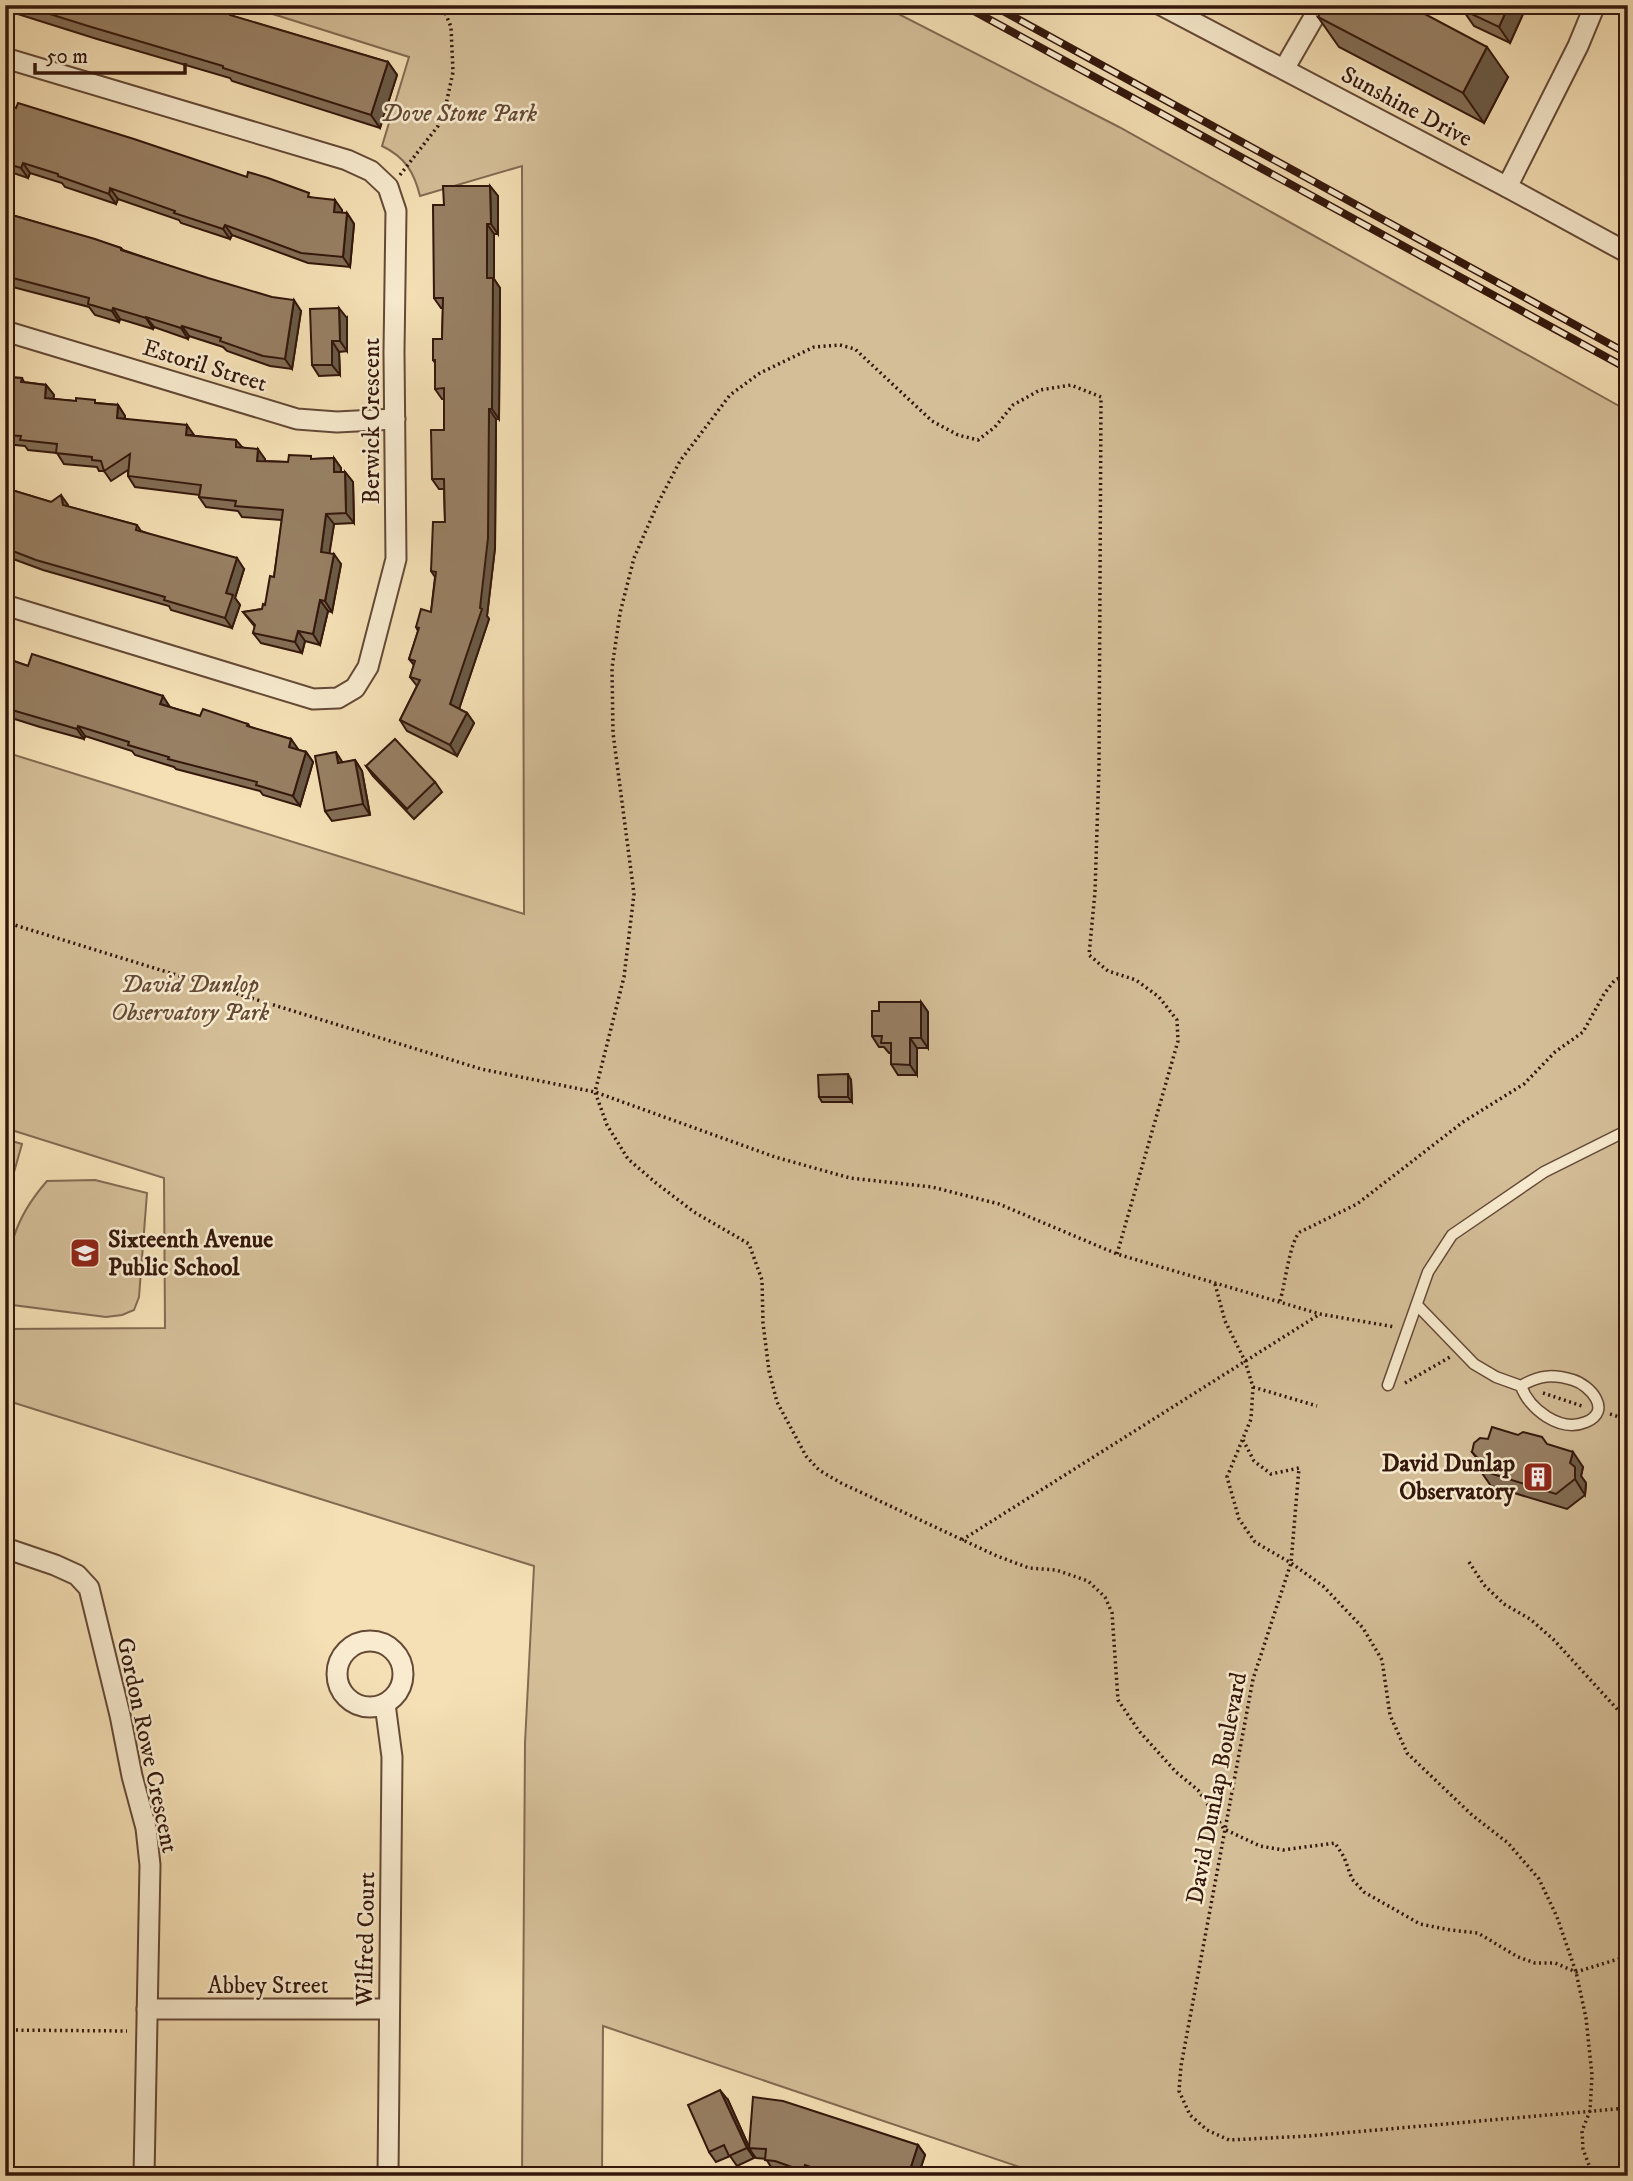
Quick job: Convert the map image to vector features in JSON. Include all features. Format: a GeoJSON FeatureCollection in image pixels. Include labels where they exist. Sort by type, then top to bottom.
{"type":"FeatureCollection","features":[{"type":"Feature","properties":{"kind":"street","name":"Sunshine Drive"},"geometry":{"type":"LineString","coordinates":[[1161,5],[1628,253]]}},
{"type":"Feature","properties":{"kind":"street"},"geometry":{"type":"LineString","coordinates":[[1284,69],[1321,5]]}},
{"type":"Feature","properties":{"kind":"street"},"geometry":{"type":"LineString","coordinates":[[1507,187],[1578,46],[1595,5]]}},
{"type":"Feature","properties":{"kind":"street"},"geometry":{"type":"LineString","coordinates":[[5,58],[347,160],[371,171],[388,187]]}},
{"type":"Feature","properties":{"kind":"street","name":"Berwick Crescent"},"geometry":{"type":"LineString","coordinates":[[5,605],[313,699],[338,698],[355,688],[368,667],[396,559],[396,211],[388,187]]}},
{"type":"Feature","properties":{"kind":"street","name":"Estoril Street"},"geometry":{"type":"LineString","coordinates":[[5,331],[297,419],[337,422],[395,419]]}},
{"type":"Feature","properties":{"kind":"street","name":"Gordon Rowe Crescent"},"geometry":{"type":"LineString","coordinates":[[5,1548],[55,1564],[78,1575],[89,1588],[146,1828],[150,1865],[144,2176]]}},
{"type":"Feature","properties":{"kind":"street","name":"Wilfred Court"},"geometry":{"type":"LineString","coordinates":[[385,1704],[392,1757],[388,2176]]}},
{"type":"Feature","properties":{"kind":"street","name":"Abbey Street"},"geometry":{"type":"LineString","coordinates":[[147,2009],[388,2009]]}},
{"type":"Feature","properties":{"kind":"lane"},"geometry":{"type":"LineString","coordinates":[[1388,1385],[1428,1272],[1452,1235],[1544,1172],[1628,1130]]}},
{"type":"Feature","properties":{"kind":"lane"},"geometry":{"type":"LineString","coordinates":[[1417,1304],[1474,1364],[1496,1377],[1521,1386],[1552,1375],[1578,1382],[1595,1395],[1599,1404],[1598,1410],[1588,1421],[1577,1424],[1557,1421],[1534,1408],[1525,1398],[1521,1386]]}},
{"type":"Feature","properties":{"kind":"path"},"geometry":{"type":"LineString","coordinates":[[388,187],[406,170],[438,126],[447,100],[453,72],[451,27],[442,5]]}},
{"type":"Feature","properties":{"kind":"path"},"geometry":{"type":"LineString","coordinates":[[1117,1254],[1178,1041],[1177,1020],[1159,997],[1136,979],[1108,971],[1089,955],[1095,892],[1099,767],[1101,397],[1071,385],[1040,390],[1013,405],[995,428],[978,440],[958,435],[932,421],[855,349],[840,345],[814,347],[760,373],[730,396],[680,461],[634,558],[620,612],[612,668],[613,733],[634,894],[624,977],[595,1092],[607,1125],[628,1159],[656,1184],[694,1212],[748,1244],[762,1280],[763,1323],[776,1402],[806,1456],[819,1470],[841,1483],[962,1540],[1029,1568],[1056,1570],[1088,1581],[1105,1597],[1111,1613],[1118,1700],[1139,1731],[1176,1772],[1198,1790],[1224,1829],[1260,1846],[1283,1850],[1335,1843],[1344,1857],[1352,1879],[1364,1892],[1420,1924],[1478,1933],[1518,1957],[1535,1963],[1555,1963],[1576,1972],[1628,1956]]}},
{"type":"Feature","properties":{"kind":"path"},"geometry":{"type":"LineString","coordinates":[[5,922],[481,1069],[595,1092],[775,1157],[850,1178],[932,1187],[999,1204],[1117,1254],[1320,1314],[1408,1329]]}},
{"type":"Feature","properties":{"kind":"path"},"geometry":{"type":"LineString","coordinates":[[1280,1302],[1292,1243],[1300,1231],[1357,1204],[1463,1122],[1524,1084],[1555,1052],[1583,1032],[1604,994],[1614,981],[1628,973]]}},
{"type":"Feature","properties":{"kind":"path"},"geometry":{"type":"LineString","coordinates":[[1215,1283],[1225,1321],[1245,1361],[1253,1387],[1251,1419],[1227,1477],[1239,1519],[1255,1542],[1291,1563],[1322,1586],[1363,1628],[1382,1660],[1390,1715],[1407,1753],[1472,1815],[1508,1843],[1539,1879],[1558,1917],[1576,1972],[1586,2018],[1592,2075],[1590,2111],[1582,2131],[1583,2149],[1592,2176]]}},
{"type":"Feature","properties":{"kind":"path"},"geometry":{"type":"LineString","coordinates":[[962,1540],[1320,1314]]}},
{"type":"Feature","properties":{"kind":"path"},"geometry":{"type":"LineString","coordinates":[[1403,1384],[1461,1350]]}},
{"type":"Feature","properties":{"kind":"path"},"geometry":{"type":"LineString","coordinates":[[1253,1387],[1317,1406]]}},
{"type":"Feature","properties":{"kind":"path"},"geometry":{"type":"LineString","coordinates":[[1540,1392],[1598,1410]]}},
{"type":"Feature","properties":{"kind":"path","name":"David Dunlap Boulevard"},"geometry":{"type":"LineString","coordinates":[[1243,1440],[1254,1461],[1271,1474],[1299,1468],[1291,1563],[1253,1679],[1181,2066],[1179,2091],[1189,2115],[1207,2130],[1229,2140],[1346,2133],[1590,2111]]}},
{"type":"Feature","properties":{"kind":"path"},"geometry":{"type":"LineString","coordinates":[[1469,1562],[1484,1584],[1504,1604],[1530,1619],[1553,1639],[1628,1721]]}},
{"type":"Feature","properties":{"kind":"path"},"geometry":{"type":"LineString","coordinates":[[5,2030],[129,2031]]}},
{"type":"Feature","properties":{"kind":"path"},"geometry":{"type":"LineString","coordinates":[[1590,2111],[1628,2108]]}},
{"type":"Feature","properties":{"kind":"green space"},"geometry":{"type":"Polygon","coordinates":[[[244,5],[881,5],[1119,127],[1628,411],[1628,2176],[1046,2176],[603,2026],[602,2176],[522,2176],[525,1743],[534,1566],[5,1400],[5,1329],[165,1328],[164,1178],[5,1128],[5,752],[524,914],[522,166],[420,196],[407,166],[397,155],[382,146],[409,57],[244,5]]]}},
{"type":"Feature","properties":{"kind":"green space"},"geometry":{"type":"Polygon","coordinates":[[[5,1139],[22,1144],[5,1204],[5,1139]]]}},
{"type":"Feature","properties":{"kind":"green space"},"geometry":{"type":"Polygon","coordinates":[[[95,1180],[147,1193],[139,1297],[134,1310],[106,1317],[5,1304],[10,1252],[19,1224],[35,1196],[47,1181],[95,1180]]]}},
{"type":"Feature","properties":{"kind":"building"},"geometry":{"type":"Polygon","coordinates":[[[21,5],[209,5],[230,15],[388,62],[371,115],[223,66],[21,5]]]}},
{"type":"Feature","properties":{"kind":"building"},"geometry":{"type":"Polygon","coordinates":[[[1324,5],[1408,5],[1487,47],[1463,93],[1318,17],[1324,5]]]}},
{"type":"Feature","properties":{"kind":"building"},"geometry":{"type":"Polygon","coordinates":[[[1465,5],[1509,5],[1499,27],[1463,10],[1465,5]]]}},
{"type":"Feature","properties":{"kind":"building"},"geometry":{"type":"Polygon","coordinates":[[[18,103],[247,177],[248,172],[268,178],[309,193],[308,197],[335,200],[334,212],[347,213],[343,257],[301,253],[225,225],[223,229],[174,213],[175,211],[110,188],[109,194],[23,163],[21,168],[5,163],[5,105],[16,108],[18,103]]]}},
{"type":"Feature","properties":{"kind":"building"},"geometry":{"type":"Polygon","coordinates":[[[443,186],[490,186],[491,224],[487,224],[487,278],[493,278],[488,538],[482,609],[450,704],[467,713],[450,745],[400,720],[420,680],[410,677],[415,661],[409,659],[419,628],[416,627],[421,609],[431,612],[436,572],[431,571],[433,522],[445,522],[444,479],[432,479],[431,430],[444,430],[444,388],[435,389],[433,360],[433,339],[442,339],[443,298],[434,298],[433,205],[444,205],[443,186]]]}},
{"type":"Feature","properties":{"kind":"building"},"geometry":{"type":"Polygon","coordinates":[[[5,213],[95,239],[208,278],[272,297],[294,300],[285,359],[263,356],[220,341],[221,338],[113,308],[112,311],[88,304],[89,298],[5,276],[5,213]]]}},
{"type":"Feature","properties":{"kind":"building"},"geometry":{"type":"Polygon","coordinates":[[[339,308],[340,341],[332,341],[332,365],[312,365],[310,309],[339,308]]]}},
{"type":"Feature","properties":{"kind":"building"},"geometry":{"type":"Polygon","coordinates":[[[5,377],[22,378],[21,382],[46,385],[45,398],[76,401],[76,398],[118,405],[117,418],[187,425],[186,435],[236,440],[236,447],[258,449],[257,461],[288,462],[289,455],[311,456],[311,459],[334,458],[334,472],[345,472],[346,513],[326,514],[321,552],[334,554],[325,601],[320,600],[313,634],[298,631],[295,642],[253,633],[255,625],[243,612],[262,609],[263,604],[265,605],[270,576],[274,577],[283,510],[235,506],[236,501],[199,497],[201,485],[128,476],[130,454],[104,471],[101,461],[92,460],[92,457],[56,453],[57,444],[20,440],[21,436],[5,435],[5,377]]]}},
{"type":"Feature","properties":{"kind":"building"},"geometry":{"type":"Polygon","coordinates":[[[5,488],[51,502],[61,495],[63,505],[137,525],[136,530],[237,558],[226,593],[233,595],[225,618],[5,548],[5,488]]]}},
{"type":"Feature","properties":{"kind":"building"},"geometry":{"type":"Polygon","coordinates":[[[32,654],[163,696],[160,704],[200,716],[203,709],[291,739],[289,747],[306,752],[293,796],[256,785],[257,782],[168,759],[169,757],[128,745],[129,742],[78,726],[77,729],[5,708],[5,658],[28,666],[32,654]]]}},
{"type":"Feature","properties":{"kind":"building"},"geometry":{"type":"Polygon","coordinates":[[[395,739],[435,782],[407,809],[366,766],[395,739]]]}},
{"type":"Feature","properties":{"kind":"building"},"geometry":{"type":"Polygon","coordinates":[[[336,752],[338,763],[355,760],[363,804],[325,811],[315,756],[336,752]]]}},
{"type":"Feature","properties":{"kind":"building"},"geometry":{"type":"Polygon","coordinates":[[[879,1002],[921,1002],[921,1038],[910,1038],[910,1065],[891,1064],[891,1043],[881,1043],[882,1036],[872,1036],[872,1011],[879,1011],[879,1002]]]}},
{"type":"Feature","properties":{"kind":"building"},"geometry":{"type":"Polygon","coordinates":[[[848,1074],[848,1097],[819,1097],[818,1075],[848,1074]]]}},
{"type":"Feature","properties":{"kind":"building","name":"David Dunlap Observatory"},"geometry":{"type":"Polygon","coordinates":[[[1492,1427],[1518,1435],[1523,1432],[1542,1437],[1547,1444],[1573,1452],[1570,1463],[1575,1467],[1575,1479],[1556,1494],[1480,1470],[1482,1463],[1472,1452],[1474,1443],[1480,1438],[1488,1439],[1492,1427]]]}},
{"type":"Feature","properties":{"kind":"building"},"geometry":{"type":"Polygon","coordinates":[[[720,2090],[747,2148],[729,2156],[724,2145],[709,2152],[688,2105],[720,2090]]]}},
{"type":"Feature","properties":{"kind":"building"},"geometry":{"type":"Polygon","coordinates":[[[753,2097],[783,2101],[918,2145],[908,2176],[837,2176],[805,2165],[803,2171],[765,2160],[766,2149],[749,2148],[753,2097]]]}},
{"type":"Feature","properties":{"kind":"building"},"geometry":{"type":"Polygon","coordinates":[[[629,2169],[647,2176],[626,2176],[629,2169]]]}},
{"type":"Feature","properties":{"kind":"railway"},"geometry":{"type":"LineString","coordinates":[[963,5],[1628,369]]}},
{"type":"Feature","properties":{"kind":"railway"},"geometry":{"type":"LineString","coordinates":[[992,5],[1628,354]]}},
{"type":"Feature","properties":{"kind":"place","name":"Sixteenth Avenue Public School"},"geometry":{"type":"Point","coordinates":[85,1253]}},
{"type":"Feature","properties":{"kind":"place","name":"David Dunlap Observatory"},"geometry":{"type":"Point","coordinates":[1538,1477]}},
{"type":"Feature","properties":{"kind":"park label","name":"Dove Stone Park"},"geometry":{"type":"Point","coordinates":[459,113]}},
{"type":"Feature","properties":{"kind":"park label","name":"David Dunlop Observatory Park"},"geometry":{"type":"Point","coordinates":[190,998]}}]}
